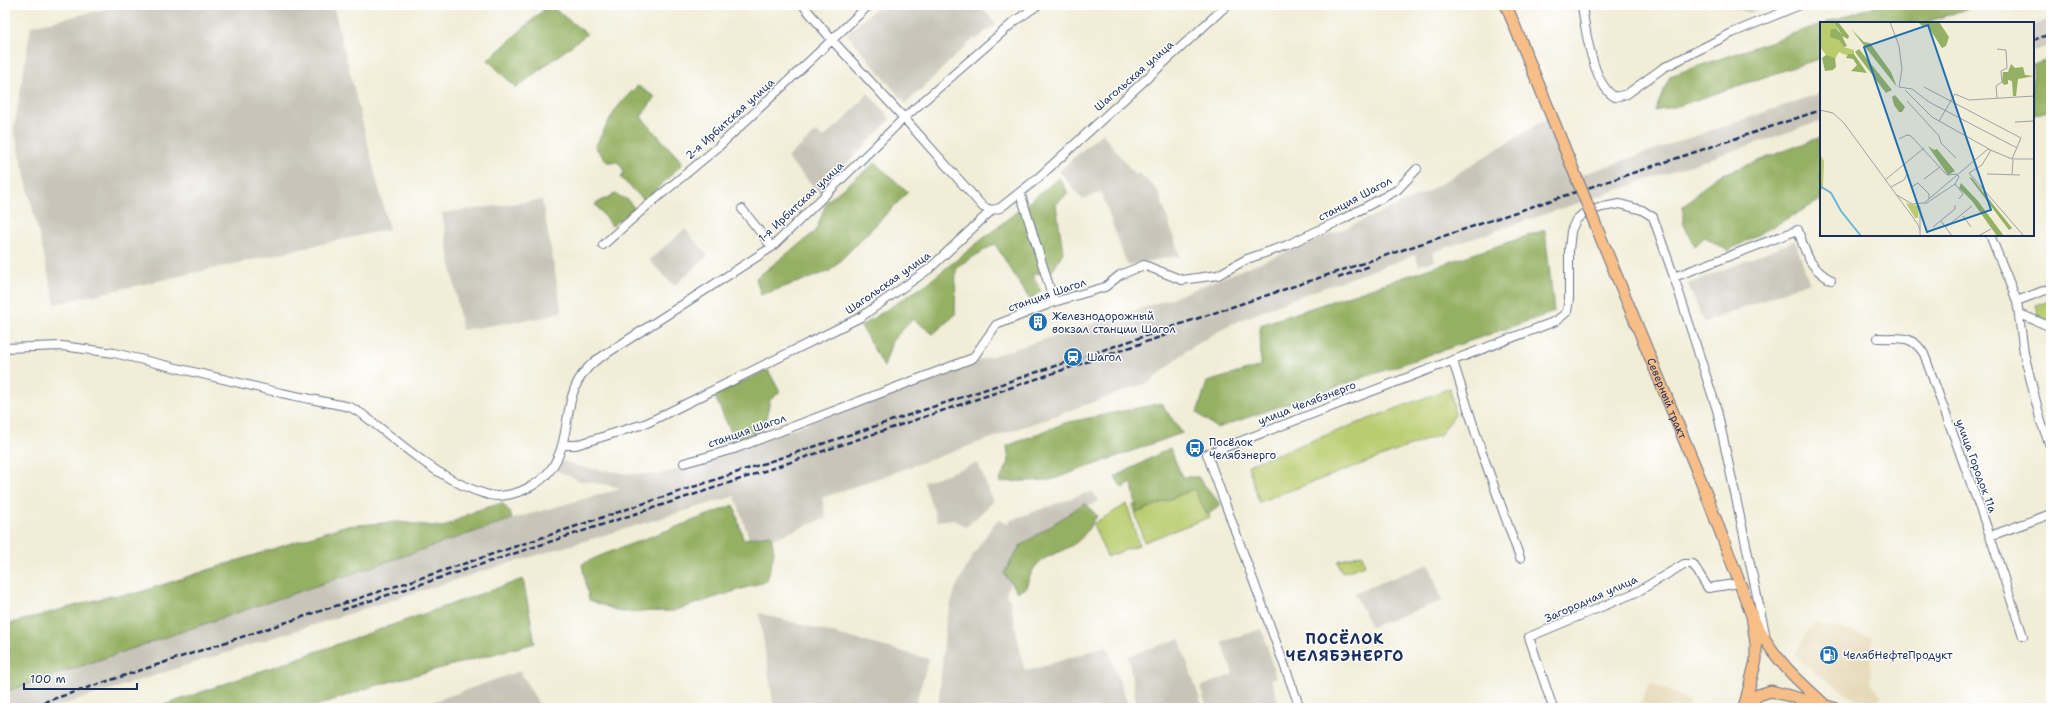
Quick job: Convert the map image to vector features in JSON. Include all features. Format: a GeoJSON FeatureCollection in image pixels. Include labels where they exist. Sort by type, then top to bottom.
{"type":"FeatureCollection","features":[{"type":"Feature","properties":{"kind":"main road","name":"Северный тракт"},"geometry":{"type":"LineString","coordinates":[[1506,5],[1702,483],[1752,616],[1756,644],[1756,660],[1745,708]]}},
{"type":"Feature","properties":{"kind":"main road"},"geometry":{"type":"LineString","coordinates":[[1752,616],[1769,648],[1786,669],[1830,706]]}},
{"type":"Feature","properties":{"kind":"main road"},"geometry":{"type":"LineString","coordinates":[[1745,708],[1758,695],[1771,691],[1830,706]]}},
{"type":"Feature","properties":{"kind":"street"},"geometry":{"type":"LineString","coordinates":[[803,5],[832,40],[983,207],[992,210]]}},
{"type":"Feature","properties":{"kind":"street","name":"2-я Ирбитская улица"},"geometry":{"type":"LineString","coordinates":[[603,245],[641,211],[717,148],[869,5]]}},
{"type":"Feature","properties":{"kind":"street","name":"1-я Ирбитская улица"},"geometry":{"type":"LineString","coordinates":[[5,348],[62,346],[114,353],[281,393],[350,407],[374,423],[434,469],[461,485],[491,495],[520,493],[542,481],[554,466],[562,445],[576,382],[584,370],[595,361],[772,247],[904,118],[1015,21],[1038,5]]}},
{"type":"Feature","properties":{"kind":"street","name":"Шагольская улица"},"geometry":{"type":"LineString","coordinates":[[562,445],[576,445],[647,423],[861,317],[929,269],[992,210],[1000,208],[1038,178],[1082,136],[1154,74],[1228,5]]}},
{"type":"Feature","properties":{"kind":"street"},"geometry":{"type":"LineString","coordinates":[[1582,5],[1588,48],[1605,88],[1615,98],[1621,97],[1663,68],[1732,33],[1800,5]]}},
{"type":"Feature","properties":{"kind":"street","name":"станция Шагол"},"geometry":{"type":"LineString","coordinates":[[684,463],[734,449],[973,358],[996,325],[1054,302],[1105,287],[1120,275],[1144,265],[1182,280],[1218,274],[1247,259],[1285,246],[1343,219],[1397,190],[1417,169]]}},
{"type":"Feature","properties":{"kind":"street"},"geometry":{"type":"LineString","coordinates":[[1020,192],[1054,302]]}},
{"type":"Feature","properties":{"kind":"street","name":"улица Челябэнерго"},"geometry":{"type":"LineString","coordinates":[[1300,708],[1207,454],[1359,395],[1453,362],[1556,321],[1567,312],[1571,231],[1576,220],[1590,211],[1611,205],[1627,205],[1642,210],[1653,217],[1674,277]]}},
{"type":"Feature","properties":{"kind":"street"},"geometry":{"type":"LineString","coordinates":[[742,209],[772,247]]}},
{"type":"Feature","properties":{"kind":"street"},"geometry":{"type":"LineString","coordinates":[[1769,648],[1760,617],[1716,410],[1674,277],[1798,230],[1809,261],[1816,270],[1831,280]]}},
{"type":"Feature","properties":{"kind":"street"},"geometry":{"type":"LineString","coordinates":[[1990,236],[2018,301],[2024,353],[2041,422],[2051,448]]}},
{"type":"Feature","properties":{"kind":"street"},"geometry":{"type":"LineString","coordinates":[[2018,301],[2051,288]]}},
{"type":"Feature","properties":{"kind":"street"},"geometry":{"type":"LineString","coordinates":[[2020,314],[2051,327]]}},
{"type":"Feature","properties":{"kind":"street","name":"улица Городок 11а"},"geometry":{"type":"LineString","coordinates":[[1878,338],[1911,340],[1918,344],[1924,354],[1990,536],[2023,636]]}},
{"type":"Feature","properties":{"kind":"street"},"geometry":{"type":"LineString","coordinates":[[1453,362],[1481,450],[1520,558]]}},
{"type":"Feature","properties":{"kind":"street"},"geometry":{"type":"LineString","coordinates":[[1990,536],[2051,514]]}},
{"type":"Feature","properties":{"kind":"street","name":"Загородная улица"},"geometry":{"type":"LineString","coordinates":[[1553,708],[1529,638],[1637,592],[1684,564],[1693,564],[1708,588],[1740,583]]}},
{"type":"Feature","properties":{"kind":"shaded area"},"geometry":{"type":"Polygon","coordinates":[[[124,5],[333,5],[389,229],[55,304],[14,129],[31,26],[124,5]]]}},
{"type":"Feature","properties":{"kind":"shaded area"},"geometry":{"type":"Polygon","coordinates":[[[879,5],[980,5],[997,25],[986,31],[976,40],[974,38],[906,104],[847,34],[879,5]]]}},
{"type":"Feature","properties":{"kind":"shaded area"},"geometry":{"type":"Polygon","coordinates":[[[1726,5],[1766,5],[1750,13],[1726,5]]]}},
{"type":"Feature","properties":{"kind":"shaded area"},"geometry":{"type":"Polygon","coordinates":[[[2051,19],[2051,45],[2034,51],[2034,25],[2051,19]]]}},
{"type":"Feature","properties":{"kind":"shaded area"},"geometry":{"type":"Polygon","coordinates":[[[868,93],[891,119],[819,192],[787,158],[816,132],[823,138],[845,119],[868,93]]]}},
{"type":"Feature","properties":{"kind":"shaded area"},"geometry":{"type":"Polygon","coordinates":[[[1820,93],[1820,121],[1433,252],[1435,261],[1419,265],[1415,255],[1294,298],[1227,326],[1186,351],[1150,382],[822,498],[826,518],[752,547],[735,496],[480,572],[52,708],[5,708],[5,692],[512,519],[620,489],[618,487],[578,480],[557,471],[562,461],[585,468],[633,474],[661,474],[718,457],[952,369],[1167,300],[1332,234],[1429,191],[1551,116],[1575,177],[1820,93]]]}},
{"type":"Feature","properties":{"kind":"shaded area"},"geometry":{"type":"Polygon","coordinates":[[[1102,133],[1135,175],[1139,173],[1158,191],[1180,256],[1127,265],[1101,192],[1083,200],[1059,171],[1102,133]]]}},
{"type":"Feature","properties":{"kind":"shaded area"},"geometry":{"type":"Polygon","coordinates":[[[542,200],[562,311],[545,317],[462,330],[442,213],[542,200]]]}},
{"type":"Feature","properties":{"kind":"shaded area"},"geometry":{"type":"Polygon","coordinates":[[[685,229],[708,256],[674,286],[649,260],[685,229]]]}},
{"type":"Feature","properties":{"kind":"shaded area"},"geometry":{"type":"Polygon","coordinates":[[[1795,241],[1809,282],[1704,323],[1688,284],[1795,241]]]}},
{"type":"Feature","properties":{"kind":"shaded area"},"geometry":{"type":"Polygon","coordinates":[[[978,463],[993,502],[966,527],[953,519],[937,521],[924,482],[978,463]]]}},
{"type":"Feature","properties":{"kind":"shaded area"},"geometry":{"type":"Polygon","coordinates":[[[1092,491],[1099,500],[1041,535],[1012,575],[1006,595],[1010,600],[1024,669],[1031,670],[1107,646],[1129,708],[938,708],[946,621],[956,587],[975,552],[993,525],[999,520],[1008,524],[1011,520],[1092,491]]]}},
{"type":"Feature","properties":{"kind":"shaded area"},"geometry":{"type":"Polygon","coordinates":[[[1429,564],[1442,601],[1371,627],[1354,593],[1429,564]]]}},
{"type":"Feature","properties":{"kind":"shaded area"},"geometry":{"type":"Polygon","coordinates":[[[759,613],[929,659],[914,708],[774,708],[759,613]]]}},
{"type":"Feature","properties":{"kind":"shaded area"},"geometry":{"type":"Polygon","coordinates":[[[1814,622],[1872,637],[1870,683],[1882,697],[1867,708],[1807,667],[1794,654],[1814,622]]]}},
{"type":"Feature","properties":{"kind":"shaded area"},"geometry":{"type":"Polygon","coordinates":[[[1262,629],[1276,678],[1271,679],[1280,708],[1207,708],[1200,687],[1233,674],[1222,642],[1262,629]]]}},
{"type":"Feature","properties":{"kind":"shaded area"},"geometry":{"type":"Polygon","coordinates":[[[1179,639],[1203,708],[1137,708],[1128,656],[1179,639]]]}},
{"type":"Feature","properties":{"kind":"shaded area"},"geometry":{"type":"Polygon","coordinates":[[[520,671],[541,708],[415,708],[520,671]]]}},
{"type":"Feature","properties":{"kind":"shaded area"},"geometry":{"type":"Polygon","coordinates":[[[1650,682],[1691,701],[1689,708],[1638,708],[1650,682]]]}},
{"type":"Feature","properties":{"kind":"green space"},"geometry":{"type":"Polygon","coordinates":[[[549,5],[587,34],[516,88],[488,60],[549,5]]]}},
{"type":"Feature","properties":{"kind":"green space"},"geometry":{"type":"Polygon","coordinates":[[[1878,5],[1978,5],[1927,22],[1828,22],[1878,5]]]}},
{"type":"Feature","properties":{"kind":"green space"},"geometry":{"type":"Polygon","coordinates":[[[1820,24],[1820,58],[1678,106],[1655,111],[1670,76],[1820,24]]]}},
{"type":"Feature","properties":{"kind":"green space"},"geometry":{"type":"Polygon","coordinates":[[[2051,59],[2051,110],[2034,115],[2034,65],[2051,59]]]}},
{"type":"Feature","properties":{"kind":"green space"},"geometry":{"type":"Polygon","coordinates":[[[638,86],[655,97],[641,117],[683,163],[645,201],[621,178],[624,171],[618,162],[607,162],[595,147],[618,107],[623,100],[638,86]]]}},
{"type":"Feature","properties":{"kind":"green space"},"geometry":{"type":"Polygon","coordinates":[[[1820,137],[1820,201],[1728,251],[1705,237],[1695,246],[1683,223],[1683,207],[1713,178],[1820,137]]]}},
{"type":"Feature","properties":{"kind":"green space"},"geometry":{"type":"Polygon","coordinates":[[[875,163],[908,192],[830,271],[761,295],[756,278],[816,231],[827,201],[875,163]]]}},
{"type":"Feature","properties":{"kind":"green space"},"geometry":{"type":"Polygon","coordinates":[[[1059,178],[1068,193],[1056,204],[1063,252],[1051,273],[1032,274],[1041,291],[1030,300],[995,244],[956,267],[955,315],[933,334],[913,319],[892,341],[884,367],[861,326],[925,285],[1059,178]]]}},
{"type":"Feature","properties":{"kind":"green space"},"geometry":{"type":"Polygon","coordinates":[[[615,194],[628,200],[634,208],[612,226],[595,204],[615,194]]]}},
{"type":"Feature","properties":{"kind":"green space"},"geometry":{"type":"Polygon","coordinates":[[[1545,230],[1554,312],[1217,428],[1197,413],[1207,382],[1261,366],[1260,325],[1545,230]]]}},
{"type":"Feature","properties":{"kind":"green space"},"geometry":{"type":"Polygon","coordinates":[[[2051,301],[2051,320],[2040,318],[2036,305],[2051,301]]]}},
{"type":"Feature","properties":{"kind":"green space"},"geometry":{"type":"Polygon","coordinates":[[[768,370],[780,392],[770,400],[764,427],[736,443],[714,395],[768,370]]]}},
{"type":"Feature","properties":{"kind":"green space"},"geometry":{"type":"Polygon","coordinates":[[[1450,388],[1455,415],[1440,435],[1259,502],[1248,465],[1450,388]]]}},
{"type":"Feature","properties":{"kind":"green space"},"geometry":{"type":"Polygon","coordinates":[[[1161,403],[1182,433],[1051,480],[999,482],[1009,462],[1007,446],[1065,423],[1161,403]]]}},
{"type":"Feature","properties":{"kind":"green space"},"geometry":{"type":"Polygon","coordinates":[[[1170,448],[1182,477],[1198,477],[1221,505],[1207,515],[1194,489],[1137,513],[1132,483],[1122,488],[1115,477],[1170,448]]]}},
{"type":"Feature","properties":{"kind":"green space"},"geometry":{"type":"Polygon","coordinates":[[[1197,481],[1210,517],[1144,542],[1133,505],[1197,481]]]}},
{"type":"Feature","properties":{"kind":"green space"},"geometry":{"type":"Polygon","coordinates":[[[502,503],[510,512],[512,519],[5,692],[5,625],[110,596],[137,593],[344,526],[397,522],[443,527],[475,511],[502,503]]]}},
{"type":"Feature","properties":{"kind":"green space"},"geometry":{"type":"Polygon","coordinates":[[[1085,503],[1097,516],[1085,533],[1077,542],[1040,562],[1034,568],[1026,588],[1017,592],[1004,573],[1020,546],[1085,503]]]}},
{"type":"Feature","properties":{"kind":"green space"},"geometry":{"type":"Polygon","coordinates":[[[1127,504],[1139,545],[1107,557],[1093,524],[1127,504]]]}},
{"type":"Feature","properties":{"kind":"green space"},"geometry":{"type":"Polygon","coordinates":[[[734,505],[743,539],[771,535],[774,552],[767,581],[673,611],[621,612],[589,600],[582,564],[734,505]]]}},
{"type":"Feature","properties":{"kind":"green space"},"geometry":{"type":"Polygon","coordinates":[[[1362,554],[1365,565],[1342,573],[1338,561],[1362,554]]]}},
{"type":"Feature","properties":{"kind":"green space"},"geometry":{"type":"Polygon","coordinates":[[[523,579],[535,643],[374,686],[310,708],[156,708],[523,579]]]}},
{"type":"Feature","properties":{"kind":"railway"},"geometry":{"type":"LineString","coordinates":[[2034,40],[2051,34]]}},
{"type":"Feature","properties":{"kind":"railway"},"geometry":{"type":"LineString","coordinates":[[26,708],[457,566],[1820,110]]}},
{"type":"Feature","properties":{"kind":"railway"},"geometry":{"type":"LineString","coordinates":[[1338,278],[1370,266]]}},
{"type":"Feature","properties":{"kind":"railway"},"geometry":{"type":"LineString","coordinates":[[342,610],[717,487],[1175,332]]}},
{"type":"Feature","properties":{"kind":"place","name":"Железнодорожный вокзал станции Шагол"},"geometry":{"type":"Point","coordinates":[1038,322]}},
{"type":"Feature","properties":{"kind":"place","name":"Шагол"},"geometry":{"type":"Point","coordinates":[1073,357]}},
{"type":"Feature","properties":{"kind":"place","name":"Посёлок Челябэнерго"},"geometry":{"type":"Point","coordinates":[1195,448]}},
{"type":"Feature","properties":{"kind":"place","name":"ЧелябНефтеПродукт"},"geometry":{"type":"Point","coordinates":[1829,655]}},
{"type":"Feature","properties":{"kind":"district","name":"ПОСЁЛОК ЧЕЛЯБЭНЕРГО"},"geometry":{"type":"Point","coordinates":[1345,648]}}]}
